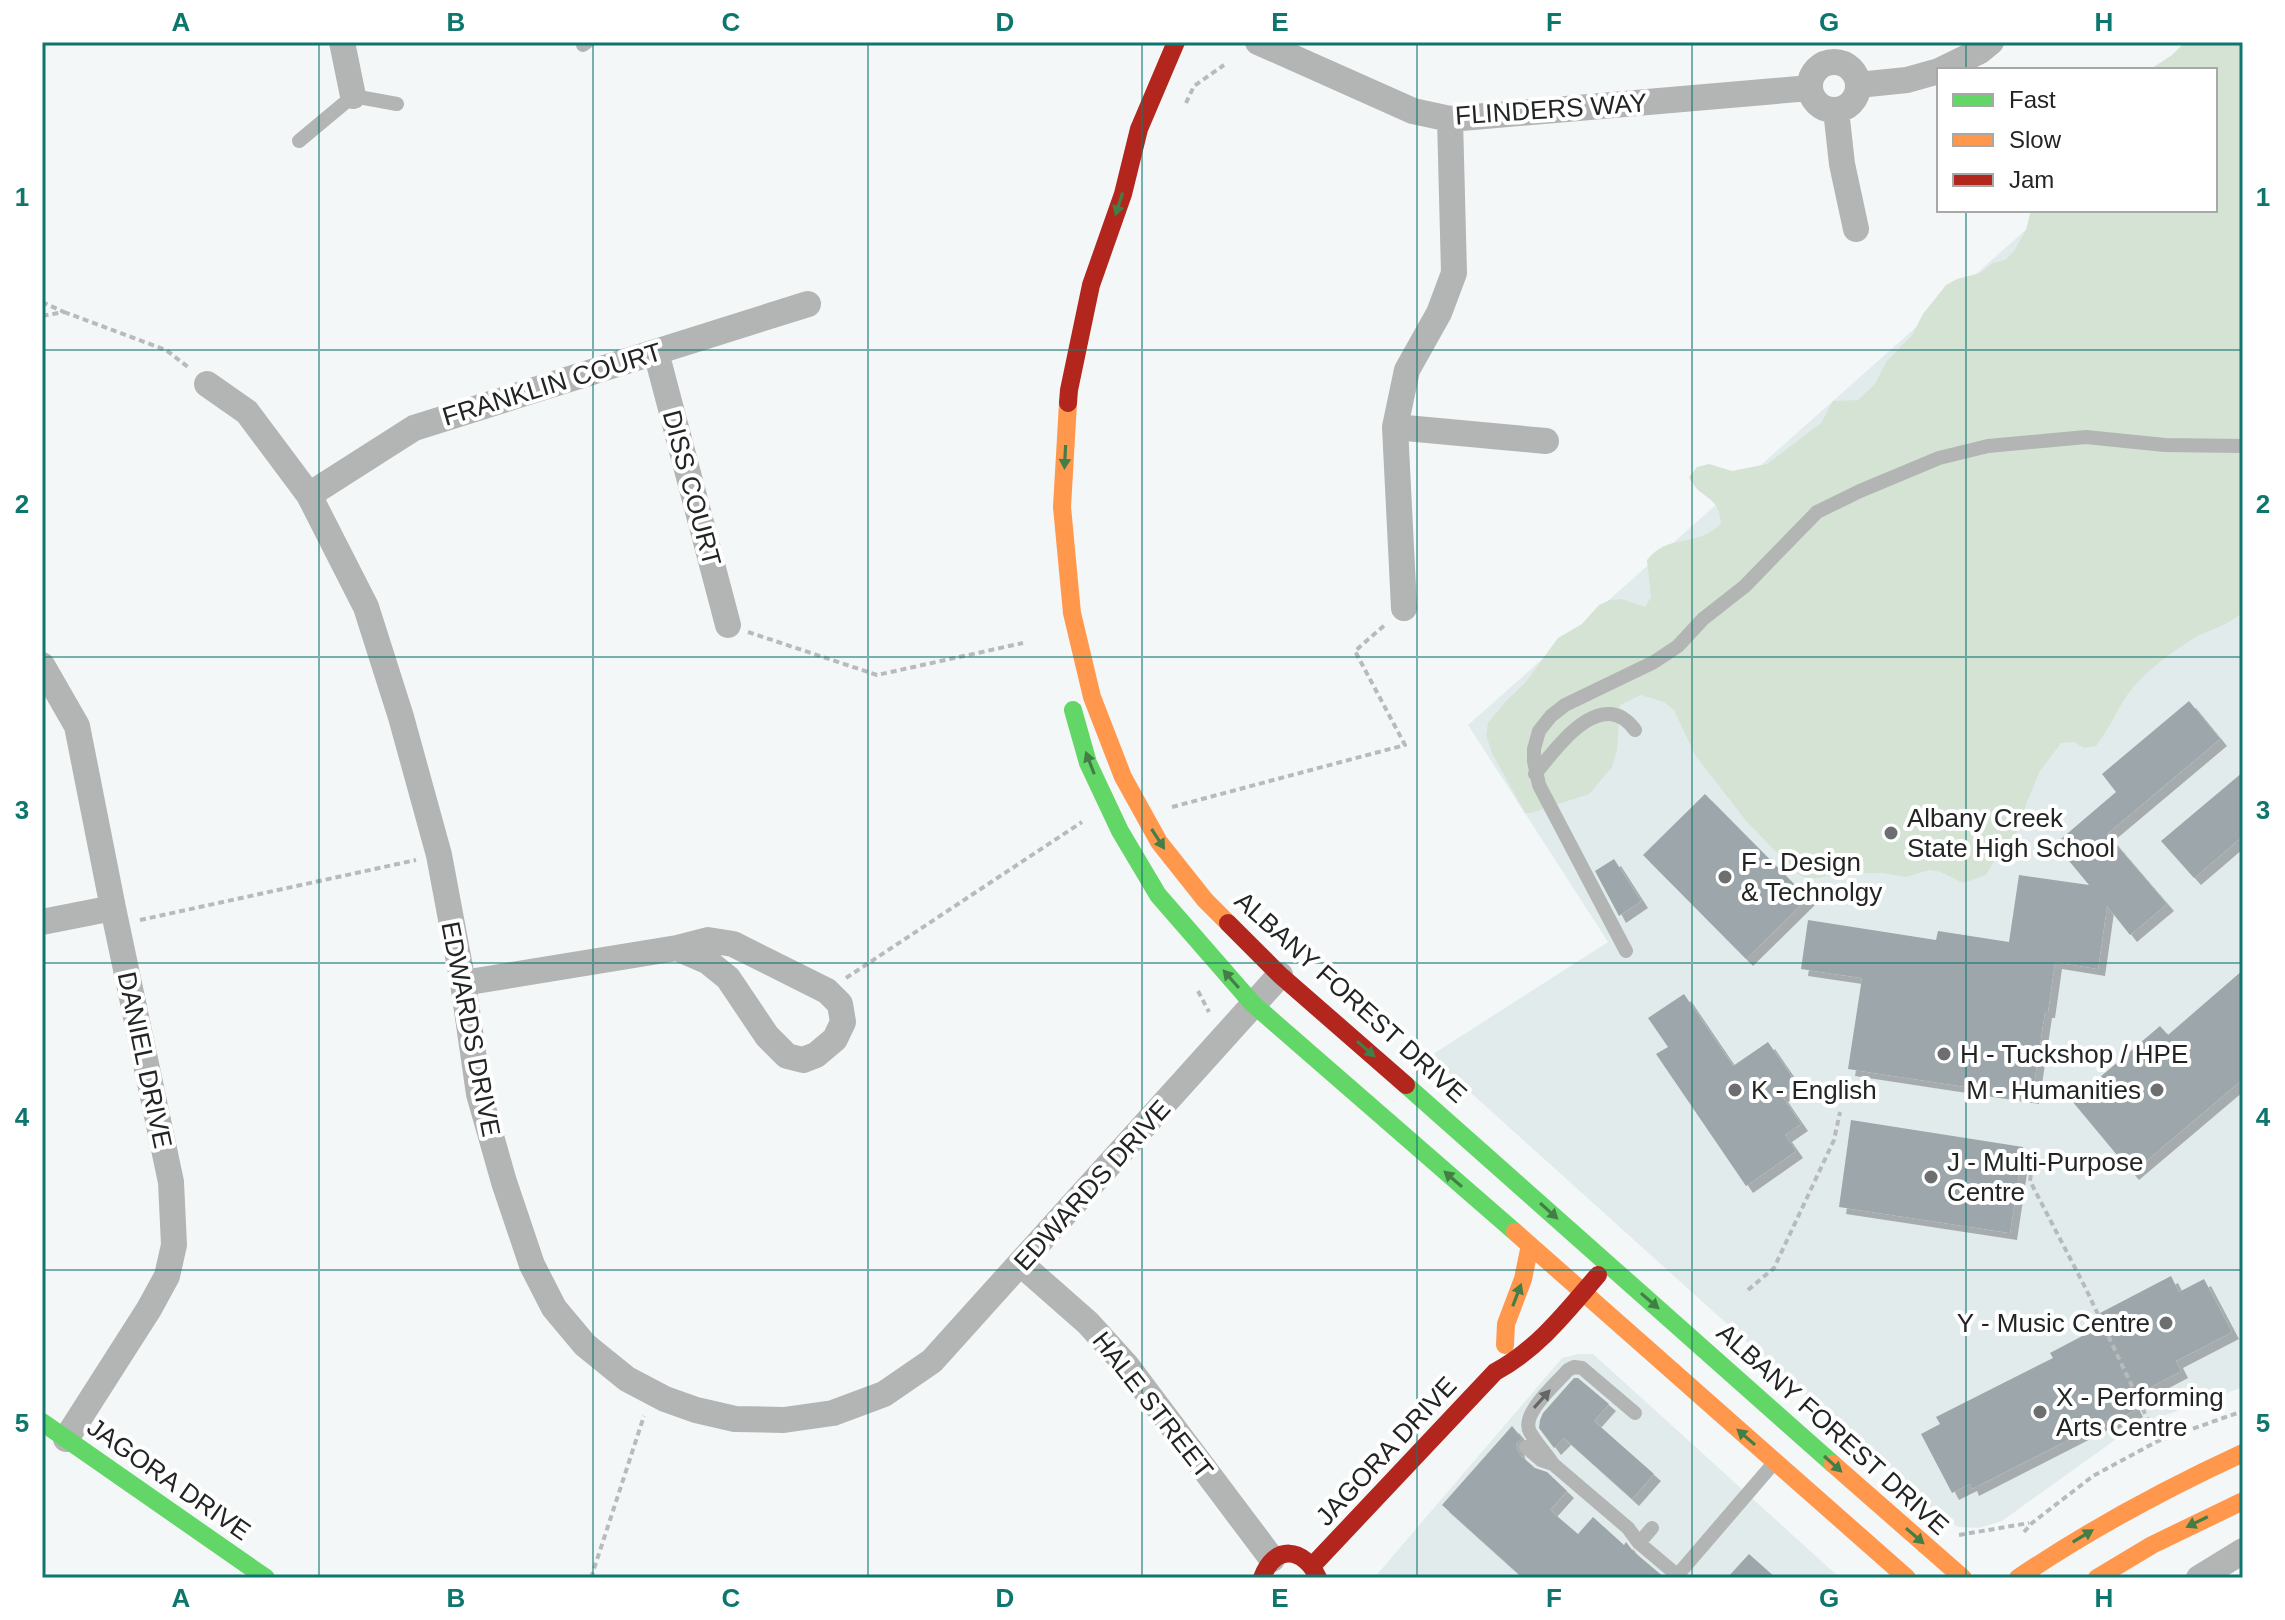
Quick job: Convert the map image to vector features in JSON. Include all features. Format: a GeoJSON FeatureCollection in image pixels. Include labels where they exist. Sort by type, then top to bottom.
{"type":"FeatureCollection","features":[{"type":"Feature","properties":{"kind":"main road","name":"ALBANY FOREST DRIVE"},"geometry":{"type":"LineString","coordinates":[[1176,42],[1139,129],[1123,194],[1091,285],[1069,390],[1062,507],[1072,613],[1092,697],[1123,777],[1159,842],[1205,900],[1280,975],[1505,1181],[1573,1267],[1583,1292],[1963,1578]]}},
{"type":"Feature","properties":{"kind":"main road","name":"ALBANY FOREST DRIVE"},"geometry":{"type":"LineString","coordinates":[[1112,168],[1139,129]]}},
{"type":"Feature","properties":{"kind":"main road","name":"ALBANY FOREST DRIVE"},"geometry":{"type":"LineString","coordinates":[[1068,691],[1088,763],[1120,831],[1158,895],[1253,1004],[1530,1245],[1573,1267],[1607,1263],[1787,1448],[1859,1534],[1902,1576]]}},
{"type":"Feature","properties":{"kind":"main road"},"geometry":{"type":"LineString","coordinates":[[1505,1345],[1506,1324],[1523,1279],[1530,1245]]}},
{"type":"Feature","properties":{"kind":"main road","name":"JAGORA DRIVE"},"geometry":{"type":"LineString","coordinates":[[1316,1572],[1495,1372],[1512,1365],[1543,1336],[1607,1263]]}},
{"type":"Feature","properties":{"kind":"main road","name":"JAGORA DRIVE"},"geometry":{"type":"LineString","coordinates":[[1495,1372],[1500,1350],[1528,1320]]}},
{"type":"Feature","properties":{"kind":"main road","name":"JAGORA DRIVE"},"geometry":{"type":"LineString","coordinates":[[42,1422],[266,1578]]}},
{"type":"Feature","properties":{"kind":"main road"},"geometry":{"type":"LineString","coordinates":[[2018,1578],[2121,1513],[2243,1453]]}},
{"type":"Feature","properties":{"kind":"main road"},"geometry":{"type":"LineString","coordinates":[[2097,1578],[2152,1545],[2243,1501]]}},
{"type":"Feature","properties":{"kind":"main road"},"geometry":{"type":"LineString","coordinates":[[1267,1569],[1281,1554],[1294,1553],[1304,1556],[1316,1572]]}},
{"type":"Feature","properties":{"kind":"street"},"geometry":{"type":"LineString","coordinates":[[342,42],[353,96]]}},
{"type":"Feature","properties":{"kind":"street","name":"FLINDERS WAY"},"geometry":{"type":"LineString","coordinates":[[1258,42],[1413,111],[1450,119],[1810,88]]}},
{"type":"Feature","properties":{"kind":"street"},"geometry":{"type":"LineString","coordinates":[[1944,68],[1980,51],[1991,42]]}},
{"type":"Feature","properties":{"kind":"street"},"geometry":{"type":"LineString","coordinates":[[1831,62],[1844,64],[1857,77],[1854,101],[1836,110],[1820,106],[1810,88],[1816,71],[1831,62]]}},
{"type":"Feature","properties":{"kind":"street"},"geometry":{"type":"LineString","coordinates":[[1858,85],[1907,80],[1937,71]]}},
{"type":"Feature","properties":{"kind":"street"},"geometry":{"type":"LineString","coordinates":[[1836,110],[1842,164],[1856,229]]}},
{"type":"Feature","properties":{"kind":"street"},"geometry":{"type":"LineString","coordinates":[[1404,608],[1395,427],[1407,370],[1439,313],[1454,273],[1450,119]]}},
{"type":"Feature","properties":{"kind":"street","name":"FRANKLIN COURT"},"geometry":{"type":"LineString","coordinates":[[309,495],[414,428],[808,304]]}},
{"type":"Feature","properties":{"kind":"street","name":"DISS COURT"},"geometry":{"type":"LineString","coordinates":[[656,352],[728,625]]}},
{"type":"Feature","properties":{"kind":"street","name":"EDWARDS DRIVE"},"geometry":{"type":"LineString","coordinates":[[207,384],[247,412],[309,495],[366,607],[401,717],[439,855],[463,983],[479,1094],[532,1265],[554,1308],[585,1345],[627,1379],[665,1399],[735,1419],[784,1420],[833,1413],[884,1394],[932,1361],[1280,975]]}},
{"type":"Feature","properties":{"kind":"street"},"geometry":{"type":"LineString","coordinates":[[1395,427],[1546,441]]}},
{"type":"Feature","properties":{"kind":"street","name":"DANIEL DRIVE"},"geometry":{"type":"LineString","coordinates":[[42,665],[77,726],[171,1182],[174,1245],[167,1276],[149,1309],[66,1439]]}},
{"type":"Feature","properties":{"kind":"street"},"geometry":{"type":"LineString","coordinates":[[42,922],[113,908]]}},
{"type":"Feature","properties":{"kind":"street"},"geometry":{"type":"LineString","coordinates":[[463,983],[677,948],[708,940],[733,944],[827,991],[840,1004],[843,1022],[835,1039],[816,1055],[803,1060],[787,1056],[767,1036],[728,978],[707,961],[677,948]]}},
{"type":"Feature","properties":{"kind":"street","name":"HALE STREET"},"geometry":{"type":"LineString","coordinates":[[1021,1264],[1088,1323],[1127,1366],[1267,1569]]}},
{"type":"Feature","properties":{"kind":"street"},"geometry":{"type":"LineString","coordinates":[[2199,1578],[2243,1551]]}},
{"type":"Feature","properties":{"kind":"lane"},"geometry":{"type":"LineString","coordinates":[[299,141],[353,96],[397,104]]}},
{"type":"Feature","properties":{"kind":"lane"},"geometry":{"type":"LineString","coordinates":[[1626,951],[1535,774],[1536,740],[1551,716],[1565,705],[1654,662],[1678,646],[1703,619],[1745,586],[1817,512],[1939,458],[1988,446],[2086,437],[2165,445],[2243,446]]}},
{"type":"Feature","properties":{"kind":"lane"},"geometry":{"type":"LineString","coordinates":[[1535,774],[1568,735],[1592,719],[1610,715],[1622,717],[1635,730]]}},
{"type":"Feature","properties":{"kind":"lane"},"geometry":{"type":"LineString","coordinates":[[1512,1206],[1512,1229]]}},
{"type":"Feature","properties":{"kind":"lane"},"geometry":{"type":"LineString","coordinates":[[1635,1413],[1582,1368],[1574,1367],[1530,1412],[1527,1422],[1529,1431],[1553,1464],[1628,1528],[1639,1543],[1676,1577],[1787,1448]]}},
{"type":"Feature","properties":{"kind":"lane"},"geometry":{"type":"LineString","coordinates":[[1526,1447],[1541,1460],[1553,1464]]}},
{"type":"Feature","properties":{"kind":"lane"},"geometry":{"type":"LineString","coordinates":[[1639,1543],[1652,1528]]}},
{"type":"Feature","properties":{"kind":"path"},"geometry":{"type":"LineString","coordinates":[[1181,115],[1194,86],[1224,65]]}},
{"type":"Feature","properties":{"kind":"path"},"geometry":{"type":"LineString","coordinates":[[42,302],[166,350],[207,384]]}},
{"type":"Feature","properties":{"kind":"path"},"geometry":{"type":"LineString","coordinates":[[42,316],[64,312]]}},
{"type":"Feature","properties":{"kind":"path"},"geometry":{"type":"LineString","coordinates":[[1176,818],[1170,808],[1405,745],[1355,651],[1404,608]]}},
{"type":"Feature","properties":{"kind":"path"},"geometry":{"type":"LineString","coordinates":[[728,625],[877,675],[1023,643]]}},
{"type":"Feature","properties":{"kind":"path"},"geometry":{"type":"LineString","coordinates":[[827,991],[1084,821]]}},
{"type":"Feature","properties":{"kind":"path"},"geometry":{"type":"LineString","coordinates":[[113,908],[143,921],[416,860]]}},
{"type":"Feature","properties":{"kind":"path"},"geometry":{"type":"LineString","coordinates":[[1748,1290],[1774,1268],[1834,1140],[1840,1112]]}},
{"type":"Feature","properties":{"kind":"path"},"geometry":{"type":"LineString","coordinates":[[2032,1165],[2030,1181],[2086,1289],[2158,1441]]}},
{"type":"Feature","properties":{"kind":"path"},"geometry":{"type":"LineString","coordinates":[[2023,1533],[2093,1476],[2158,1441],[2243,1411]]}},
{"type":"Feature","properties":{"kind":"path"},"geometry":{"type":"LineString","coordinates":[[591,1578],[645,1414]]}},
{"type":"Feature","properties":{"kind":"path"},"geometry":{"type":"LineString","coordinates":[[1963,1545],[1953,1536],[2032,1523]]}},
{"type":"Feature","properties":{"kind":"shaded area","name":"Albany Creek State High School"},"geometry":{"type":"Polygon","coordinates":[[[2243,42],[2243,1387],[2133,1427],[2002,1521],[1979,1528],[1958,1527],[1941,1517],[1430,1056],[1608,942],[1468,725],[2046,212],[2217,212],[2217,68],[2243,42]]]}},
{"type":"Feature","properties":{"kind":"shaded area"},"geometry":{"type":"Polygon","coordinates":[[[1593,1354],[1840,1578],[1374,1578],[1562,1358],[1593,1354]]]}},
{"type":"Feature","properties":{"kind":"green space"},"geometry":{"type":"Polygon","coordinates":[[[2185,42],[2243,42],[2243,612],[2188,642],[2146,674],[2126,697],[2096,746],[2084,748],[2074,742],[2061,743],[2040,771],[2020,828],[2004,845],[1986,875],[1963,883],[1941,872],[1929,870],[1906,877],[1883,873],[1846,873],[1810,879],[1799,875],[1747,822],[1695,755],[1674,710],[1664,702],[1641,695],[1620,705],[1617,750],[1612,767],[1589,794],[1525,813],[1492,753],[1486,735],[1488,723],[1525,683],[1558,638],[1582,624],[1599,605],[1622,599],[1645,607],[1651,597],[1647,560],[1655,552],[1664,546],[1702,536],[1721,524],[1717,507],[1693,485],[1689,477],[1697,467],[1709,464],[1732,471],[1767,464],[1821,423],[1833,401],[1858,400],[1875,384],[1886,362],[1912,335],[1923,314],[1946,285],[1980,273],[1993,263],[2005,260],[2014,251],[2026,230],[2030,212],[2217,212],[2217,68],[2152,68],[2185,42]]]}},
{"type":"Feature","properties":{"kind":"building"},"geometry":{"type":"Polygon","coordinates":[[[2189,701],[2220,739],[2107,834],[2167,904],[2130,935],[2107,906],[2098,969],[2055,962],[2032,1097],[1848,1069],[1862,978],[1801,969],[1808,920],[1936,940],[1938,931],[2009,942],[2019,875],[2089,885],[2055,844],[2116,792],[2102,774],[2189,701]]]}},
{"type":"Feature","properties":{"kind":"building"},"geometry":{"type":"Polygon","coordinates":[[[2243,772],[2243,836],[2194,878],[2161,841],[2243,772]]]}},
{"type":"Feature","properties":{"kind":"building","name":"F - Design & Technolgy"},"geometry":{"type":"Polygon","coordinates":[[[1705,794],[1808,898],[1746,959],[1643,855],[1705,794]]]}},
{"type":"Feature","properties":{"kind":"building"},"geometry":{"type":"Polygon","coordinates":[[[1614,859],[1641,901],[1619,916],[1595,871],[1614,859]]]}},
{"type":"Feature","properties":{"kind":"building","name":"M - Humanities"},"geometry":{"type":"Polygon","coordinates":[[[2243,970],[2243,1079],[2132,1173],[2072,1101],[2160,1026],[2168,1035],[2243,970]]]}},
{"type":"Feature","properties":{"kind":"building","name":"K - English"},"geometry":{"type":"Polygon","coordinates":[[[1684,994],[1733,1066],[1768,1042],[1797,1084],[1781,1095],[1801,1124],[1785,1135],[1796,1151],[1746,1186],[1656,1054],[1668,1047],[1648,1018],[1684,994]]]}},
{"type":"Feature","properties":{"kind":"building","name":"J - Multi-Purpose Centre"},"geometry":{"type":"Polygon","coordinates":[[[1851,1120],[2023,1147],[2010,1233],[1839,1207],[1851,1120]]]}},
{"type":"Feature","properties":{"kind":"building","name":"X - Performing Arts Centre"},"geometry":{"type":"Polygon","coordinates":[[[2171,1276],[2179,1292],[2204,1279],[2232,1332],[2176,1361],[2181,1371],[2130,1398],[2136,1410],[2109,1423],[2107,1420],[1972,1489],[1970,1484],[1952,1493],[1921,1434],[1940,1424],[1936,1417],[2053,1358],[2050,1353],[2105,1324],[2100,1313],[2171,1276]]]}},
{"type":"Feature","properties":{"kind":"building"},"geometry":{"type":"Polygon","coordinates":[[[1574,1378],[1609,1404],[1594,1421],[1654,1474],[1632,1499],[1564,1438],[1554,1448],[1539,1428],[1543,1413],[1574,1378]]]}},
{"type":"Feature","properties":{"kind":"building"},"geometry":{"type":"Polygon","coordinates":[[[1512,1426],[1522,1438],[1516,1444],[1519,1454],[1535,1468],[1547,1472],[1567,1491],[1550,1510],[1578,1534],[1593,1517],[1665,1578],[1523,1578],[1442,1505],[1512,1426]]]}},
{"type":"Feature","properties":{"kind":"building"},"geometry":{"type":"Polygon","coordinates":[[[1749,1554],[1776,1578],[1727,1578],[1749,1554]]]}},
{"type":"Feature","properties":{"kind":"traffic: fast"},"geometry":{"type":"LineString","coordinates":[[1073,710],[1088,763],[1120,831],[1158,895],[1253,1004],[1515,1232]]}},
{"type":"Feature","properties":{"kind":"traffic: fast"},"geometry":{"type":"LineString","coordinates":[[1406,1085],[1833,1464]]}},
{"type":"Feature","properties":{"kind":"traffic: fast"},"geometry":{"type":"LineString","coordinates":[[42,1422],[266,1578]]}},
{"type":"Feature","properties":{"kind":"traffic: slow"},"geometry":{"type":"LineString","coordinates":[[1068,403],[1062,507],[1072,613],[1092,697],[1123,777],[1159,842],[1205,900],[1228,923]]}},
{"type":"Feature","properties":{"kind":"traffic: slow"},"geometry":{"type":"LineString","coordinates":[[1515,1232],[1907,1578]]}},
{"type":"Feature","properties":{"kind":"traffic: slow"},"geometry":{"type":"LineString","coordinates":[[1505,1345],[1506,1324],[1523,1279],[1530,1245]]}},
{"type":"Feature","properties":{"kind":"traffic: slow"},"geometry":{"type":"LineString","coordinates":[[2018,1578],[2128,1511],[2243,1453]]}},
{"type":"Feature","properties":{"kind":"traffic: slow"},"geometry":{"type":"LineString","coordinates":[[1833,1464],[1963,1578]]}},
{"type":"Feature","properties":{"kind":"traffic: slow"},"geometry":{"type":"LineString","coordinates":[[2097,1578],[2152,1545],[2243,1501]]}},
{"type":"Feature","properties":{"kind":"traffic: slow"},"geometry":{"type":"LineString","coordinates":[[1900,1572],[1900,1578]]}},
{"type":"Feature","properties":{"kind":"traffic: jam"},"geometry":{"type":"LineString","coordinates":[[1068,403],[1091,285],[1123,194],[1139,129],[1176,42]]}},
{"type":"Feature","properties":{"kind":"traffic: jam"},"geometry":{"type":"LineString","coordinates":[[1228,923],[1280,975],[1406,1085]]}},
{"type":"Feature","properties":{"kind":"traffic: jam"},"geometry":{"type":"LineString","coordinates":[[1313,1565],[1495,1372],[1538,1341],[1598,1275]]}},
{"type":"Feature","properties":{"kind":"traffic: jam"},"geometry":{"type":"LineString","coordinates":[[1262,1578],[1274,1559],[1289,1554],[1305,1560],[1318,1578]]}},
{"type":"Feature","properties":{"kind":"place","name":"Albany Creek State High School"},"geometry":{"type":"Point","coordinates":[1891,833]}},
{"type":"Feature","properties":{"kind":"place","name":"F - Design & Technolgy"},"geometry":{"type":"Point","coordinates":[1725,877]}},
{"type":"Feature","properties":{"kind":"place","name":"H - Tuckshop / HPE"},"geometry":{"type":"Point","coordinates":[1944,1054]}},
{"type":"Feature","properties":{"kind":"place","name":"K - English"},"geometry":{"type":"Point","coordinates":[1735,1090]}},
{"type":"Feature","properties":{"kind":"place","name":"M - Humanities"},"geometry":{"type":"Point","coordinates":[2157,1090]}},
{"type":"Feature","properties":{"kind":"place","name":"J - Multi-Purpose Centre"},"geometry":{"type":"Point","coordinates":[1931,1177]}},
{"type":"Feature","properties":{"kind":"place","name":"Y - Music Centre"},"geometry":{"type":"Point","coordinates":[2166,1323]}},
{"type":"Feature","properties":{"kind":"place","name":"X - Performing Arts Centre"},"geometry":{"type":"Point","coordinates":[2040,1412]}}]}
